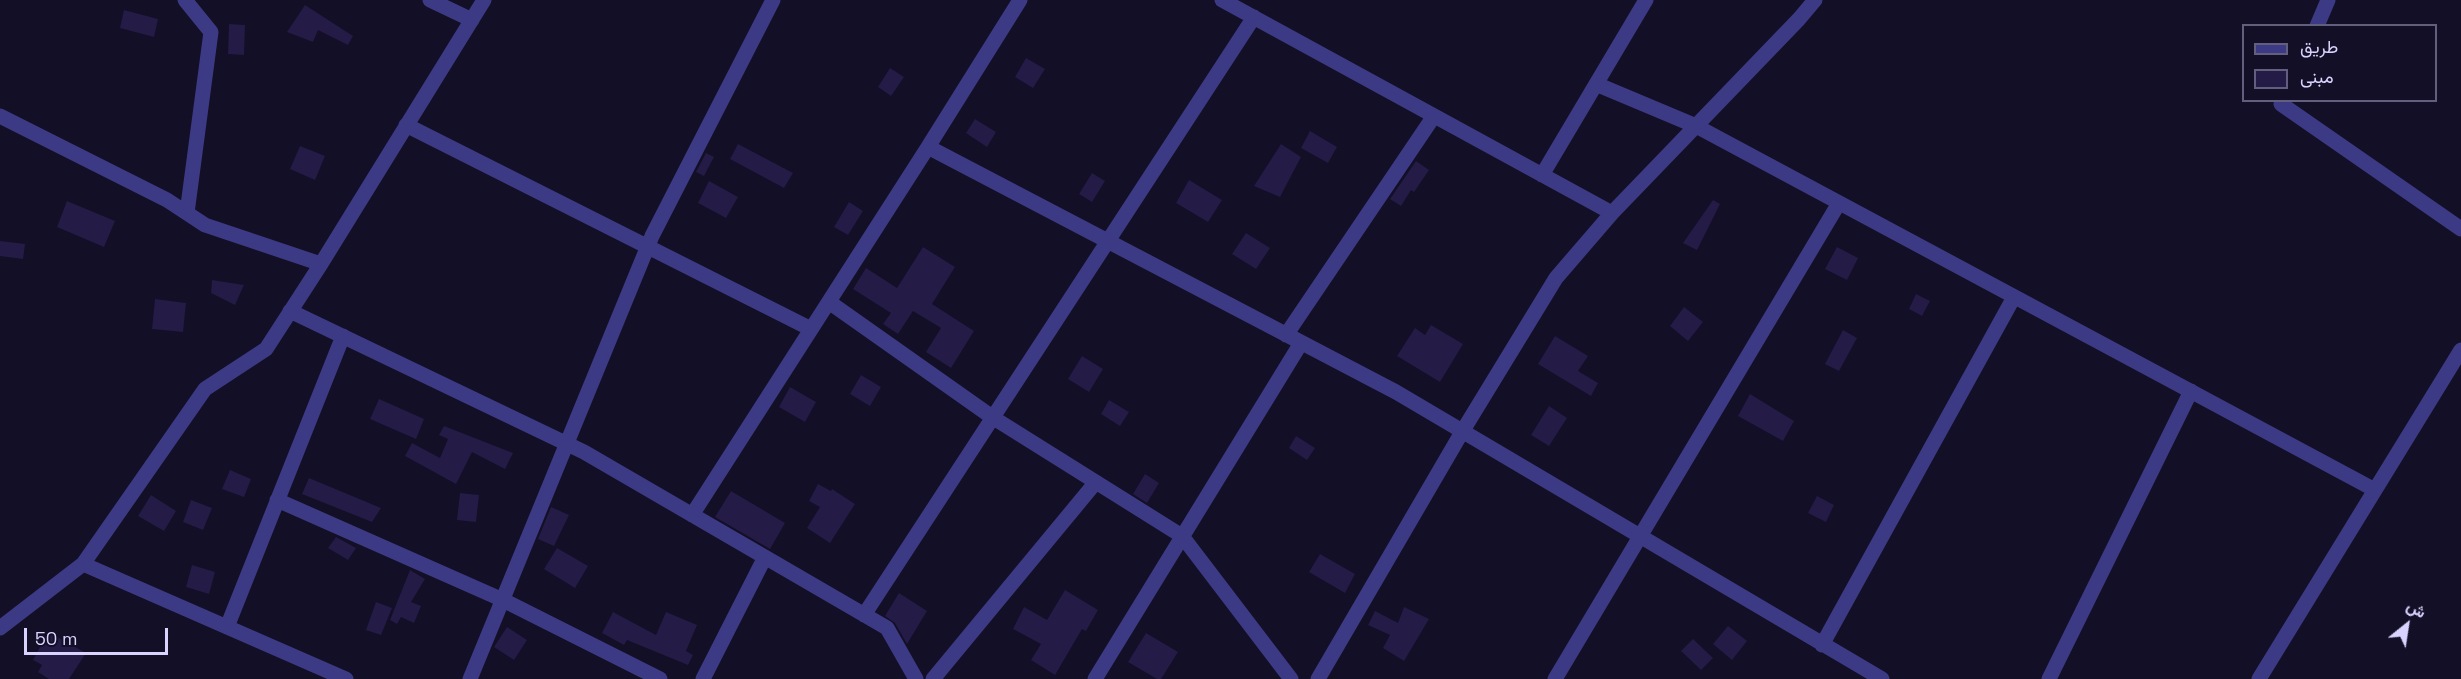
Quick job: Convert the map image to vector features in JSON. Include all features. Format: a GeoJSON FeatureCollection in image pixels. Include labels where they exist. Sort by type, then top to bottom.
{"type":"FeatureCollection","features":[{"type":"Feature","properties":{"kind":"street"},"geometry":{"type":"LineString","coordinates":[[184,0],[211,32],[187,213]]}},
{"type":"Feature","properties":{"kind":"street"},"geometry":{"type":"LineString","coordinates":[[430,0],[471,20]]}},
{"type":"Feature","properties":{"kind":"street"},"geometry":{"type":"LineString","coordinates":[[0,628],[83,564],[205,389],[266,349],[484,0]]}},
{"type":"Feature","properties":{"kind":"street"},"geometry":{"type":"LineString","coordinates":[[470,679],[648,247],[773,0]]}},
{"type":"Feature","properties":{"kind":"street"},"geometry":{"type":"LineString","coordinates":[[692,515],[1020,0]]}},
{"type":"Feature","properties":{"kind":"street"},"geometry":{"type":"LineString","coordinates":[[1222,0],[1612,213]]}},
{"type":"Feature","properties":{"kind":"street"},"geometry":{"type":"LineString","coordinates":[[1542,175],[1646,0]]}},
{"type":"Feature","properties":{"kind":"street"},"geometry":{"type":"LineString","coordinates":[[1318,679],[1462,432],[1556,278],[1612,213],[1815,0]]}},
{"type":"Feature","properties":{"kind":"street"},"geometry":{"type":"LineString","coordinates":[[2318,24],[2328,0]]}},
{"type":"Feature","properties":{"kind":"street"},"geometry":{"type":"LineString","coordinates":[[864,615],[1254,17]]}},
{"type":"Feature","properties":{"kind":"street"},"geometry":{"type":"LineString","coordinates":[[1596,84],[1696,126],[2375,490]]}},
{"type":"Feature","properties":{"kind":"street"},"geometry":{"type":"LineString","coordinates":[[2282,102],[2281,104],[2461,229]]}},
{"type":"Feature","properties":{"kind":"street"},"geometry":{"type":"LineString","coordinates":[[0,116],[167,200],[205,225],[321,264]]}},
{"type":"Feature","properties":{"kind":"street"},"geometry":{"type":"LineString","coordinates":[[1286,335],[1434,116]]}},
{"type":"Feature","properties":{"kind":"street"},"geometry":{"type":"LineString","coordinates":[[406,125],[812,329]]}},
{"type":"Feature","properties":{"kind":"street"},"geometry":{"type":"LineString","coordinates":[[928,147],[1396,392],[1882,679]]}},
{"type":"Feature","properties":{"kind":"street"},"geometry":{"type":"LineString","coordinates":[[1555,679],[1839,202]]}},
{"type":"Feature","properties":{"kind":"street"},"geometry":{"type":"LineString","coordinates":[[1822,645],[2014,297]]}},
{"type":"Feature","properties":{"kind":"street"},"geometry":{"type":"LineString","coordinates":[[829,302],[992,417],[1182,536],[1292,679]]}},
{"type":"Feature","properties":{"kind":"street"},"geometry":{"type":"LineString","coordinates":[[291,311],[568,444],[864,615],[886,628],[916,679]]}},
{"type":"Feature","properties":{"kind":"street"},"geometry":{"type":"LineString","coordinates":[[227,627],[343,336]]}},
{"type":"Feature","properties":{"kind":"street"},"geometry":{"type":"LineString","coordinates":[[1095,679],[1301,343]]}},
{"type":"Feature","properties":{"kind":"street"},"geometry":{"type":"LineString","coordinates":[[2259,679],[2461,350]]}},
{"type":"Feature","properties":{"kind":"street"},"geometry":{"type":"LineString","coordinates":[[2049,679],[2191,391]]}},
{"type":"Feature","properties":{"kind":"street"},"geometry":{"type":"LineString","coordinates":[[933,679],[1096,482]]}},
{"type":"Feature","properties":{"kind":"street"},"geometry":{"type":"LineString","coordinates":[[278,500],[503,600],[660,679]]}},
{"type":"Feature","properties":{"kind":"street"},"geometry":{"type":"LineString","coordinates":[[703,679],[765,557]]}},
{"type":"Feature","properties":{"kind":"street"},"geometry":{"type":"LineString","coordinates":[[83,564],[346,679]]}},
{"type":"Feature","properties":{"kind":"building"},"geometry":{"type":"Polygon","coordinates":[[[305,5],[353,36],[348,45],[318,30],[313,42],[287,32],[305,5]]]}},
{"type":"Feature","properties":{"kind":"building"},"geometry":{"type":"Polygon","coordinates":[[[124,10],[158,19],[154,37],[120,28],[124,10]]]}},
{"type":"Feature","properties":{"kind":"building"},"geometry":{"type":"Polygon","coordinates":[[[229,24],[245,25],[244,55],[228,54],[229,24]]]}},
{"type":"Feature","properties":{"kind":"building"},"geometry":{"type":"Polygon","coordinates":[[[1026,58],[1045,69],[1033,88],[1015,77],[1026,58]]]}},
{"type":"Feature","properties":{"kind":"building"},"geometry":{"type":"Polygon","coordinates":[[[890,68],[904,77],[891,96],[878,87],[890,68]]]}},
{"type":"Feature","properties":{"kind":"building"},"geometry":{"type":"Polygon","coordinates":[[[975,119],[996,132],[987,147],[966,133],[975,119]]]}},
{"type":"Feature","properties":{"kind":"building"},"geometry":{"type":"Polygon","coordinates":[[[1310,131],[1337,147],[1328,163],[1301,148],[1310,131]]]}},
{"type":"Feature","properties":{"kind":"building"},"geometry":{"type":"Polygon","coordinates":[[[738,144],[793,173],[784,188],[730,159],[738,144]]]}},
{"type":"Feature","properties":{"kind":"building"},"geometry":{"type":"Polygon","coordinates":[[[1281,144],[1301,157],[1280,197],[1254,186],[1281,144]]]}},
{"type":"Feature","properties":{"kind":"building"},"geometry":{"type":"Polygon","coordinates":[[[300,146],[325,156],[315,180],[290,169],[300,146]]]}},
{"type":"Feature","properties":{"kind":"building"},"geometry":{"type":"Polygon","coordinates":[[[706,153],[714,157],[704,176],[696,172],[706,153]]]}},
{"type":"Feature","properties":{"kind":"building"},"geometry":{"type":"Polygon","coordinates":[[[1416,161],[1429,170],[1414,192],[1411,190],[1401,206],[1390,199],[1416,161]]]}},
{"type":"Feature","properties":{"kind":"building"},"geometry":{"type":"Polygon","coordinates":[[[1092,173],[1105,181],[1092,202],[1079,194],[1092,173]]]}},
{"type":"Feature","properties":{"kind":"building"},"geometry":{"type":"Polygon","coordinates":[[[1189,180],[1222,200],[1208,222],[1176,203],[1189,180]]]}},
{"type":"Feature","properties":{"kind":"building"},"geometry":{"type":"Polygon","coordinates":[[[709,181],[738,197],[726,218],[698,203],[709,181]]]}},
{"type":"Feature","properties":{"kind":"building"},"geometry":{"type":"Polygon","coordinates":[[[1713,200],[1720,204],[1697,250],[1683,243],[1713,200]]]}},
{"type":"Feature","properties":{"kind":"building"},"geometry":{"type":"Polygon","coordinates":[[[67,201],[115,221],[104,247],[57,227],[67,201]]]}},
{"type":"Feature","properties":{"kind":"building"},"geometry":{"type":"Polygon","coordinates":[[[849,202],[863,211],[848,235],[834,227],[849,202]]]}},
{"type":"Feature","properties":{"kind":"building"},"geometry":{"type":"Polygon","coordinates":[[[1246,233],[1270,248],[1256,269],[1232,254],[1246,233]]]}},
{"type":"Feature","properties":{"kind":"building"},"geometry":{"type":"Polygon","coordinates":[[[0,241],[25,244],[23,259],[0,256],[0,241]]]}},
{"type":"Feature","properties":{"kind":"building"},"geometry":{"type":"Polygon","coordinates":[[[923,247],[955,267],[932,304],[974,331],[951,368],[926,352],[941,328],[913,311],[898,334],[883,324],[891,313],[853,289],[866,268],[897,288],[923,247]]]}},
{"type":"Feature","properties":{"kind":"building"},"geometry":{"type":"Polygon","coordinates":[[[1837,247],[1858,258],[1847,280],[1825,269],[1837,247]]]}},
{"type":"Feature","properties":{"kind":"building"},"geometry":{"type":"Polygon","coordinates":[[[212,280],[244,285],[235,305],[211,293],[212,280]]]}},
{"type":"Feature","properties":{"kind":"building"},"geometry":{"type":"Polygon","coordinates":[[[1916,294],[1930,301],[1922,316],[1909,309],[1916,294]]]}},
{"type":"Feature","properties":{"kind":"building"},"geometry":{"type":"Polygon","coordinates":[[[155,299],[186,303],[183,332],[152,329],[155,299]]]}},
{"type":"Feature","properties":{"kind":"building"},"geometry":{"type":"Polygon","coordinates":[[[1684,307],[1703,322],[1688,341],[1670,326],[1684,307]]]}},
{"type":"Feature","properties":{"kind":"building"},"geometry":{"type":"Polygon","coordinates":[[[1431,325],[1463,344],[1440,382],[1397,356],[1415,328],[1425,335],[1431,325]]]}},
{"type":"Feature","properties":{"kind":"building"},"geometry":{"type":"Polygon","coordinates":[[[1843,330],[1857,338],[1839,371],[1825,364],[1843,330]]]}},
{"type":"Feature","properties":{"kind":"building"},"geometry":{"type":"Polygon","coordinates":[[[1555,336],[1588,356],[1578,371],[1598,383],[1591,396],[1538,364],[1555,336]]]}},
{"type":"Feature","properties":{"kind":"building"},"geometry":{"type":"Polygon","coordinates":[[[1082,356],[1103,369],[1089,392],[1068,379],[1082,356]]]}},
{"type":"Feature","properties":{"kind":"building"},"geometry":{"type":"Polygon","coordinates":[[[861,375],[881,387],[870,406],[850,394],[861,375]]]}},
{"type":"Feature","properties":{"kind":"building"},"geometry":{"type":"Polygon","coordinates":[[[790,387],[816,402],[805,422],[779,407],[790,387]]]}},
{"type":"Feature","properties":{"kind":"building"},"geometry":{"type":"Polygon","coordinates":[[[1750,394],[1794,421],[1783,441],[1738,416],[1750,394]]]}},
{"type":"Feature","properties":{"kind":"building"},"geometry":{"type":"Polygon","coordinates":[[[379,399],[424,419],[416,439],[370,419],[379,399]]]}},
{"type":"Feature","properties":{"kind":"building"},"geometry":{"type":"Polygon","coordinates":[[[1109,400],[1129,412],[1120,426],[1101,414],[1109,400]]]}},
{"type":"Feature","properties":{"kind":"building"},"geometry":{"type":"Polygon","coordinates":[[[1549,406],[1567,418],[1549,446],[1531,435],[1549,406]]]}},
{"type":"Feature","properties":{"kind":"building"},"geometry":{"type":"Polygon","coordinates":[[[444,426],[513,453],[505,469],[472,452],[456,484],[405,456],[412,443],[440,458],[448,439],[439,435],[444,426]]]}},
{"type":"Feature","properties":{"kind":"building"},"geometry":{"type":"Polygon","coordinates":[[[1296,436],[1315,448],[1307,460],[1289,448],[1296,436]]]}},
{"type":"Feature","properties":{"kind":"building"},"geometry":{"type":"Polygon","coordinates":[[[230,470],[251,479],[244,497],[222,489],[230,470]]]}},
{"type":"Feature","properties":{"kind":"building"},"geometry":{"type":"Polygon","coordinates":[[[1145,474],[1159,483],[1147,503],[1133,494],[1145,474]]]}},
{"type":"Feature","properties":{"kind":"building"},"geometry":{"type":"Polygon","coordinates":[[[309,478],[381,508],[372,522],[302,494],[309,478]]]}},
{"type":"Feature","properties":{"kind":"building"},"geometry":{"type":"Polygon","coordinates":[[[818,484],[831,491],[832,489],[855,504],[830,543],[807,528],[820,507],[809,501],[818,484]]]}},
{"type":"Feature","properties":{"kind":"building"},"geometry":{"type":"Polygon","coordinates":[[[731,491],[785,523],[770,549],[715,517],[731,491]]]}},
{"type":"Feature","properties":{"kind":"building"},"geometry":{"type":"Polygon","coordinates":[[[460,493],[479,495],[476,522],[457,520],[460,493]]]}},
{"type":"Feature","properties":{"kind":"building"},"geometry":{"type":"Polygon","coordinates":[[[151,495],[176,511],[164,531],[138,516],[151,495]]]}},
{"type":"Feature","properties":{"kind":"building"},"geometry":{"type":"Polygon","coordinates":[[[1817,496],[1834,505],[1826,522],[1808,513],[1817,496]]]}},
{"type":"Feature","properties":{"kind":"building"},"geometry":{"type":"Polygon","coordinates":[[[191,500],[212,508],[203,530],[183,522],[191,500]]]}},
{"type":"Feature","properties":{"kind":"building"},"geometry":{"type":"Polygon","coordinates":[[[551,507],[569,515],[554,546],[538,539],[551,507]]]}},
{"type":"Feature","properties":{"kind":"building"},"geometry":{"type":"Polygon","coordinates":[[[336,537],[356,548],[348,560],[328,548],[336,537]]]}},
{"type":"Feature","properties":{"kind":"building"},"geometry":{"type":"Polygon","coordinates":[[[557,548],[588,566],[575,588],[544,569],[557,548]]]}},
{"type":"Feature","properties":{"kind":"building"},"geometry":{"type":"Polygon","coordinates":[[[1320,554],[1355,574],[1345,593],[1309,572],[1320,554]]]}},
{"type":"Feature","properties":{"kind":"building"},"geometry":{"type":"Polygon","coordinates":[[[192,565],[215,572],[209,594],[186,587],[192,565]]]}},
{"type":"Feature","properties":{"kind":"building"},"geometry":{"type":"Polygon","coordinates":[[[410,570],[425,579],[411,602],[421,606],[414,623],[401,617],[397,624],[390,620],[410,570]]]}},
{"type":"Feature","properties":{"kind":"building"},"geometry":{"type":"Polygon","coordinates":[[[1065,590],[1098,610],[1086,631],[1082,629],[1055,675],[1031,660],[1041,644],[1013,629],[1024,607],[1047,620],[1065,590]]]}},
{"type":"Feature","properties":{"kind":"building"},"geometry":{"type":"Polygon","coordinates":[[[899,593],[927,611],[907,644],[895,623],[885,616],[899,593]]]}},
{"type":"Feature","properties":{"kind":"building"},"geometry":{"type":"Polygon","coordinates":[[[376,602],[392,608],[381,635],[366,630],[376,602]]]}},
{"type":"Feature","properties":{"kind":"building"},"geometry":{"type":"Polygon","coordinates":[[[1404,607],[1429,619],[1404,661],[1383,648],[1390,635],[1368,625],[1375,611],[1398,623],[1404,607]]]}},
{"type":"Feature","properties":{"kind":"building"},"geometry":{"type":"Polygon","coordinates":[[[613,612],[656,635],[666,612],[697,625],[686,651],[693,655],[688,665],[627,640],[624,645],[602,633],[613,612]]]}},
{"type":"Feature","properties":{"kind":"building"},"geometry":{"type":"Polygon","coordinates":[[[1728,626],[1747,641],[1732,660],[1713,644],[1728,626]]]}},
{"type":"Feature","properties":{"kind":"building"},"geometry":{"type":"Polygon","coordinates":[[[507,627],[527,640],[514,660],[494,647],[507,627]]]}},
{"type":"Feature","properties":{"kind":"building"},"geometry":{"type":"Polygon","coordinates":[[[48,632],[86,653],[69,679],[49,679],[38,672],[42,665],[33,660],[48,632]]]}},
{"type":"Feature","properties":{"kind":"building"},"geometry":{"type":"Polygon","coordinates":[[[1146,633],[1178,652],[1161,679],[1157,679],[1128,662],[1146,633]]]}},
{"type":"Feature","properties":{"kind":"building"},"geometry":{"type":"Polygon","coordinates":[[[1693,639],[1713,658],[1701,670],[1681,651],[1693,639]]]}}]}
